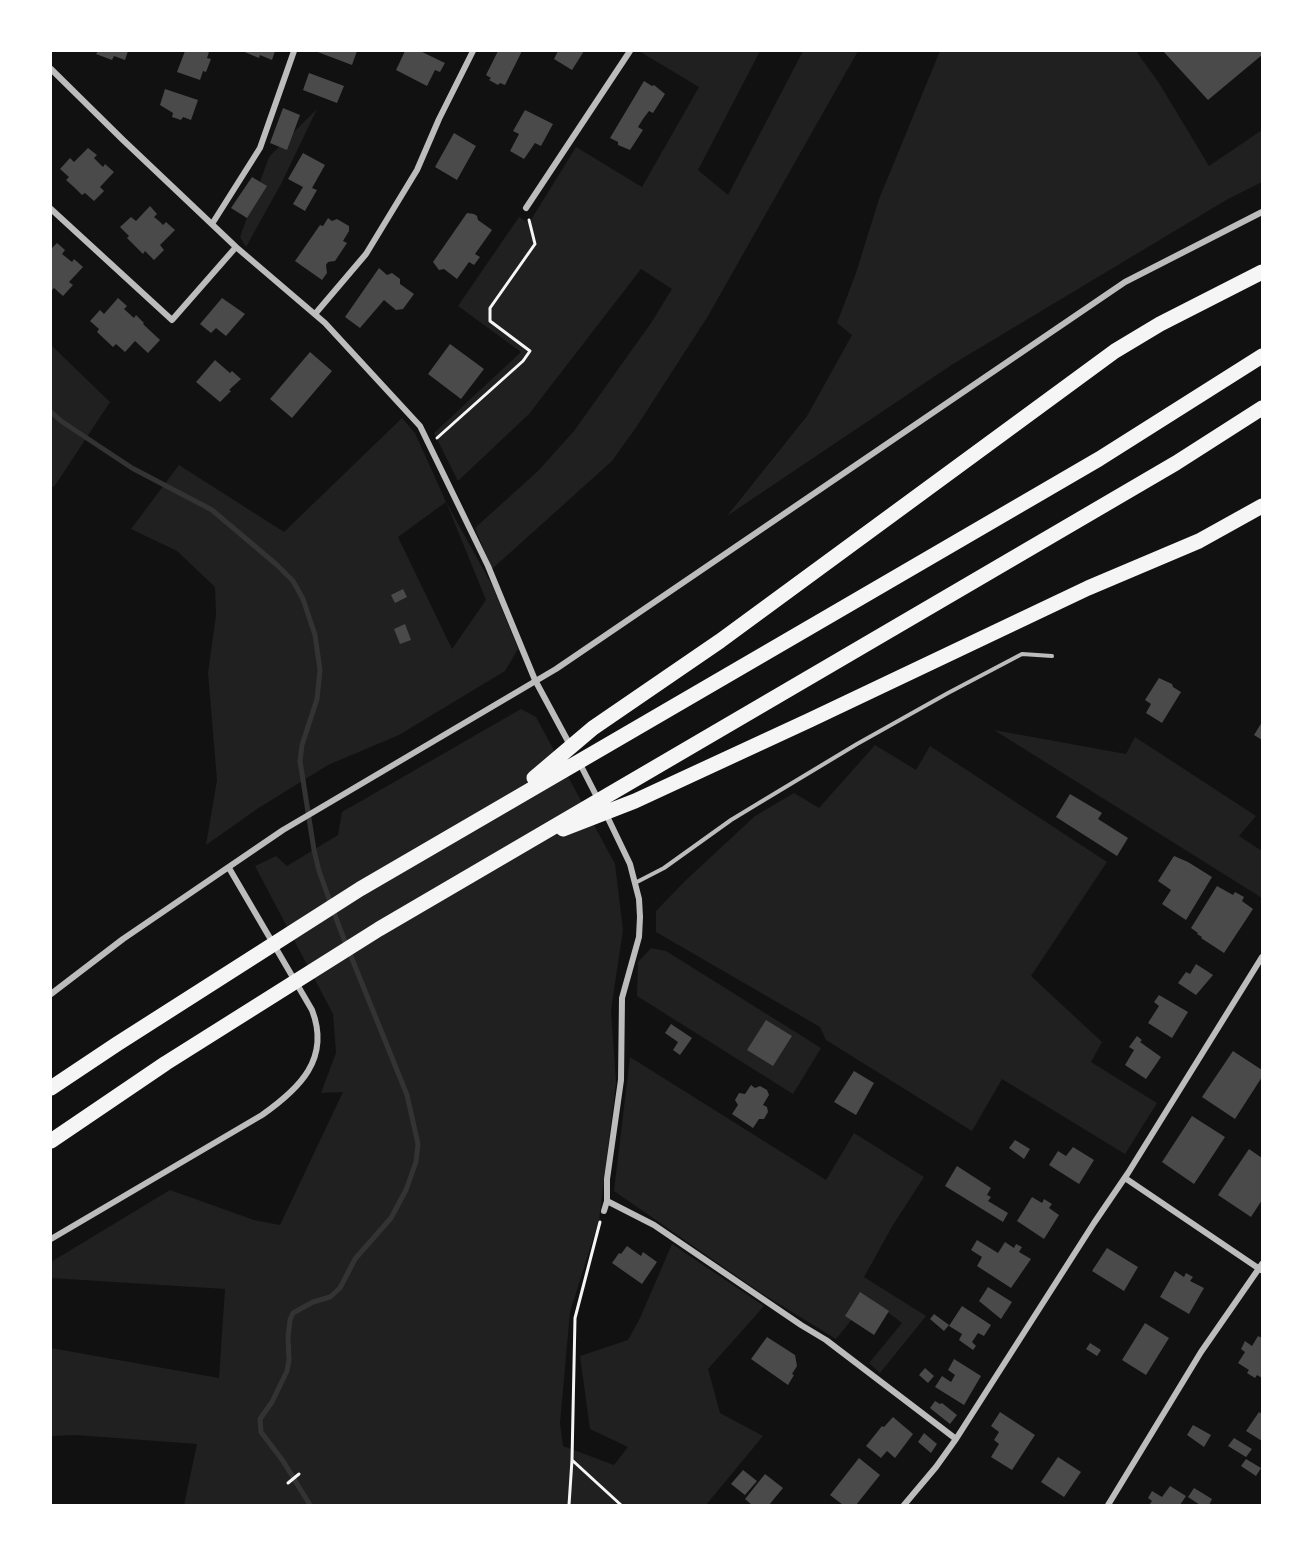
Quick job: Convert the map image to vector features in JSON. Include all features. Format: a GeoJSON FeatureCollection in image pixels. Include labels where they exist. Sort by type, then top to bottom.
{"type":"FeatureCollection","features":[{"type":"Feature","properties":{"kind":"highway"},"geometry":{"type":"LineString","coordinates":[[501,805],[593,728],[720,640],[1115,351],[1160,324],[1262,272]]}},
{"type":"Feature","properties":{"kind":"highway"},"geometry":{"type":"LineString","coordinates":[[51,1088],[360,889],[1099,459],[1262,356]]}},
{"type":"Feature","properties":{"kind":"highway"},"geometry":{"type":"LineString","coordinates":[[51,1141],[268,997],[388,923],[1156,475],[1262,408]]}},
{"type":"Feature","properties":{"kind":"highway"},"geometry":{"type":"LineString","coordinates":[[518,846],[635,801],[1088,588],[1198,541],[1262,506]]}},
{"type":"Feature","properties":{"kind":"street"},"geometry":{"type":"LineString","coordinates":[[212,224],[260,148],[294,51]]}},
{"type":"Feature","properties":{"kind":"street"},"geometry":{"type":"LineString","coordinates":[[315,314],[366,254],[417,170],[439,118],[473,51]]}},
{"type":"Feature","properties":{"kind":"street"},"geometry":{"type":"LineString","coordinates":[[526,208],[630,51]]}},
{"type":"Feature","properties":{"kind":"street"},"geometry":{"type":"LineString","coordinates":[[51,69],[122,140],[236,247],[315,314],[420,426],[488,566],[535,680],[624,847],[635,883],[640,917],[639,937],[622,998],[621,1080],[607,1179],[607,1201],[604,1210]]}},
{"type":"Feature","properties":{"kind":"street"},"geometry":{"type":"LineString","coordinates":[[51,209],[172,320],[236,247]]}},
{"type":"Feature","properties":{"kind":"street"},"geometry":{"type":"LineString","coordinates":[[51,994],[123,939],[283,830],[556,669],[1125,282],[1262,212]]}},
{"type":"Feature","properties":{"kind":"street"},"geometry":{"type":"LineString","coordinates":[[51,1239],[262,1115],[301,1084],[311,1068],[319,1038],[318,1023],[229,868]]}},
{"type":"Feature","properties":{"kind":"street"},"geometry":{"type":"LineString","coordinates":[[904,1505],[956,1439],[1125,1178],[1262,957]]}},
{"type":"Feature","properties":{"kind":"street"},"geometry":{"type":"LineString","coordinates":[[1108,1505],[1201,1352],[1261,1268],[1125,1178]]}},
{"type":"Feature","properties":{"kind":"street"},"geometry":{"type":"LineString","coordinates":[[607,1201],[654,1225],[826,1340],[956,1439]]}},
{"type":"Feature","properties":{"kind":"lane"},"geometry":{"type":"LineString","coordinates":[[635,883],[664,868],[759,803],[948,693],[1022,654],[1052,656]]}},
{"type":"Feature","properties":{"kind":"path"},"geometry":{"type":"LineString","coordinates":[[429,445],[523,361],[530,351],[489,321],[490,308],[535,244],[526,208]]}},
{"type":"Feature","properties":{"kind":"path"},"geometry":{"type":"LineString","coordinates":[[569,1505],[575,1318],[604,1210]]}},
{"type":"Feature","properties":{"kind":"path"},"geometry":{"type":"LineString","coordinates":[[572,1460],[621,1505]]}},
{"type":"Feature","properties":{"kind":"path"},"geometry":{"type":"LineString","coordinates":[[288,1483],[299,1474]]}},
{"type":"Feature","properties":{"kind":"shaded area"},"geometry":{"type":"Polygon","coordinates":[[[639,51],[760,51],[698,170],[728,195],[803,51],[858,51],[708,316],[637,426],[612,461],[492,569],[475,528],[539,470],[574,431],[651,323],[672,289],[641,269],[529,414],[458,481],[434,433],[521,352],[458,306],[519,217],[529,223],[576,147],[642,187],[699,87],[639,51]]]}},
{"type":"Feature","properties":{"kind":"shaded area"},"geometry":{"type":"Polygon","coordinates":[[[940,51],[1136,51],[1159,83],[1209,166],[1262,130],[1262,182],[1228,199],[953,364],[727,516],[807,416],[852,335],[837,323],[856,273],[879,199],[940,51]]]}},
{"type":"Feature","properties":{"kind":"shaded area"},"geometry":{"type":"Polygon","coordinates":[[[317,109],[281,184],[246,247],[240,237],[269,157],[317,109]]]}},
{"type":"Feature","properties":{"kind":"shaded area"},"geometry":{"type":"Polygon","coordinates":[[[51,345],[110,402],[54,487],[51,485],[51,345]]]}},
{"type":"Feature","properties":{"kind":"shaded area"},"geometry":{"type":"Polygon","coordinates":[[[402,418],[415,433],[446,502],[493,587],[518,649],[505,671],[399,735],[328,765],[257,809],[206,845],[217,780],[208,673],[216,615],[215,587],[177,551],[131,529],[179,465],[284,532],[402,418]],[[446,502],[398,537],[452,649],[486,600],[446,502]]]}},
{"type":"Feature","properties":{"kind":"shaded area"},"geometry":{"type":"Polygon","coordinates":[[[521,709],[536,717],[615,864],[623,930],[611,1010],[616,1083],[599,1220],[570,1312],[560,1423],[563,1446],[614,1465],[628,1447],[590,1429],[580,1356],[628,1340],[672,1244],[764,1306],[708,1369],[720,1413],[763,1436],[706,1505],[184,1505],[197,1444],[76,1435],[51,1436],[51,1348],[219,1378],[225,1289],[51,1278],[51,1262],[170,1190],[254,1220],[280,1225],[343,1092],[321,1093],[336,1053],[333,1014],[255,866],[276,856],[287,866],[338,835],[342,812],[521,709]]]}},
{"type":"Feature","properties":{"kind":"shaded area"},"geometry":{"type":"Polygon","coordinates":[[[994,730],[1126,754],[1135,737],[1256,816],[1239,836],[1262,851],[1262,898],[994,730]]]}},
{"type":"Feature","properties":{"kind":"shaded area"},"geometry":{"type":"Polygon","coordinates":[[[875,745],[916,770],[930,746],[1107,862],[1031,976],[1102,1042],[1091,1062],[1157,1103],[1125,1154],[1002,1079],[972,1131],[826,1040],[820,1027],[656,932],[656,911],[755,816],[794,793],[819,808],[875,745]]]}},
{"type":"Feature","properties":{"kind":"shaded area"},"geometry":{"type":"Polygon","coordinates":[[[651,948],[666,951],[821,1048],[793,1094],[637,996],[638,962],[651,948]]]}},
{"type":"Feature","properties":{"kind":"shaded area"},"geometry":{"type":"Polygon","coordinates":[[[630,1057],[826,1180],[854,1133],[924,1177],[893,1225],[864,1277],[926,1316],[880,1373],[869,1363],[902,1323],[869,1298],[836,1339],[761,1293],[614,1191],[630,1057]]]}},
{"type":"Feature","properties":{"kind":"building"},"geometry":{"type":"Polygon","coordinates":[[[98,51],[128,51],[125,60],[114,56],[112,60],[96,54],[98,51]]]}},
{"type":"Feature","properties":{"kind":"building"},"geometry":{"type":"Polygon","coordinates":[[[185,51],[209,52],[207,58],[211,59],[200,80],[177,72],[185,51]]]}},
{"type":"Feature","properties":{"kind":"building"},"geometry":{"type":"Polygon","coordinates":[[[242,51],[275,51],[272,60],[260,55],[259,58],[242,51]]]}},
{"type":"Feature","properties":{"kind":"building"},"geometry":{"type":"Polygon","coordinates":[[[315,51],[357,51],[352,65],[315,51]]]}},
{"type":"Feature","properties":{"kind":"building"},"geometry":{"type":"Polygon","coordinates":[[[405,51],[420,51],[445,63],[440,72],[435,70],[427,86],[396,70],[405,51]]]}},
{"type":"Feature","properties":{"kind":"building"},"geometry":{"type":"Polygon","coordinates":[[[498,51],[522,51],[505,85],[500,83],[498,85],[489,80],[491,78],[486,75],[498,51]]]}},
{"type":"Feature","properties":{"kind":"building"},"geometry":{"type":"Polygon","coordinates":[[[558,51],[584,51],[572,70],[554,59],[558,51]]]}},
{"type":"Feature","properties":{"kind":"building"},"geometry":{"type":"Polygon","coordinates":[[[1163,51],[1262,51],[1262,55],[1208,100],[1163,51]]]}},
{"type":"Feature","properties":{"kind":"building"},"geometry":{"type":"Polygon","coordinates":[[[309,73],[344,86],[337,103],[303,90],[309,73]]]}},
{"type":"Feature","properties":{"kind":"building"},"geometry":{"type":"Polygon","coordinates":[[[644,81],[654,85],[665,94],[653,113],[649,111],[638,127],[643,130],[630,150],[618,145],[618,142],[610,138],[644,81]]]}},
{"type":"Feature","properties":{"kind":"building"},"geometry":{"type":"Polygon","coordinates":[[[165,89],[198,100],[191,120],[172,117],[173,113],[160,105],[165,89]]]}},
{"type":"Feature","properties":{"kind":"building"},"geometry":{"type":"Polygon","coordinates":[[[283,108],[300,115],[287,150],[270,143],[283,108]]]}},
{"type":"Feature","properties":{"kind":"building"},"geometry":{"type":"Polygon","coordinates":[[[525,110],[553,124],[541,146],[535,143],[524,159],[510,151],[519,134],[513,131],[525,110]]]}},
{"type":"Feature","properties":{"kind":"building"},"geometry":{"type":"Polygon","coordinates":[[[454,133],[476,146],[457,180],[435,167],[454,133]]]}},
{"type":"Feature","properties":{"kind":"building"},"geometry":{"type":"Polygon","coordinates":[[[88,148],[97,155],[94,158],[103,167],[105,164],[114,172],[100,187],[104,191],[94,201],[85,193],[82,195],[66,180],[69,177],[60,169],[70,158],[74,162],[88,148]]]}},
{"type":"Feature","properties":{"kind":"building"},"geometry":{"type":"Polygon","coordinates":[[[303,153],[325,165],[312,188],[317,190],[305,211],[293,204],[303,187],[288,179],[303,153]]]}},
{"type":"Feature","properties":{"kind":"building"},"geometry":{"type":"Polygon","coordinates":[[[252,177],[267,186],[247,218],[231,208],[252,177]]]}},
{"type":"Feature","properties":{"kind":"building"},"geometry":{"type":"Polygon","coordinates":[[[150,206],[157,214],[154,217],[163,225],[166,222],[175,230],[160,245],[164,250],[154,260],[145,251],[143,254],[127,238],[129,236],[120,227],[131,217],[136,221],[150,206]]]}},
{"type":"Feature","properties":{"kind":"building"},"geometry":{"type":"Polygon","coordinates":[[[467,213],[477,216],[478,220],[492,230],[475,254],[480,257],[474,265],[469,262],[457,279],[444,269],[439,270],[433,262],[467,213]]]}},
{"type":"Feature","properties":{"kind":"building"},"geometry":{"type":"Polygon","coordinates":[[[328,218],[332,221],[337,219],[349,226],[349,231],[343,241],[347,243],[335,261],[328,262],[327,273],[322,280],[295,261],[320,225],[323,226],[328,218]]]}},
{"type":"Feature","properties":{"kind":"building"},"geometry":{"type":"Polygon","coordinates":[[[57,243],[65,250],[62,254],[72,262],[74,259],[83,267],[69,282],[73,285],[63,296],[54,288],[51,291],[51,249],[57,243]]]}},
{"type":"Feature","properties":{"kind":"building"},"geometry":{"type":"Polygon","coordinates":[[[379,268],[387,275],[392,273],[400,279],[400,284],[414,294],[403,309],[396,310],[384,300],[360,328],[345,317],[379,268]]]}},
{"type":"Feature","properties":{"kind":"building"},"geometry":{"type":"Polygon","coordinates":[[[118,298],[127,306],[124,309],[134,318],[136,315],[160,340],[148,353],[135,341],[125,352],[116,344],[113,347],[97,332],[99,329],[90,321],[100,310],[104,314],[118,298]]]}},
{"type":"Feature","properties":{"kind":"building"},"geometry":{"type":"Polygon","coordinates":[[[222,298],[245,314],[226,336],[216,328],[211,333],[200,324],[222,298]]]}},
{"type":"Feature","properties":{"kind":"building"},"geometry":{"type":"Polygon","coordinates":[[[450,344],[484,369],[461,399],[428,374],[450,344]]]}},
{"type":"Feature","properties":{"kind":"building"},"geometry":{"type":"Polygon","coordinates":[[[310,352],[332,371],[292,418],[270,399],[310,352]]]}},
{"type":"Feature","properties":{"kind":"building"},"geometry":{"type":"Polygon","coordinates":[[[215,360],[241,379],[220,402],[196,382],[215,360]]]}},
{"type":"Feature","properties":{"kind":"building"},"geometry":{"type":"Polygon","coordinates":[[[403,589],[407,597],[395,603],[391,595],[403,589]]]}},
{"type":"Feature","properties":{"kind":"building"},"geometry":{"type":"Polygon","coordinates":[[[405,624],[411,640],[400,644],[394,629],[405,624]]]}},
{"type":"Feature","properties":{"kind":"building"},"geometry":{"type":"Polygon","coordinates":[[[1159,678],[1172,684],[1181,692],[1162,723],[1146,713],[1151,704],[1145,700],[1159,678]]]}},
{"type":"Feature","properties":{"kind":"building"},"geometry":{"type":"Polygon","coordinates":[[[1262,722],[1262,740],[1254,735],[1262,722]]]}},
{"type":"Feature","properties":{"kind":"building"},"geometry":{"type":"Polygon","coordinates":[[[1070,794],[1102,813],[1098,819],[1128,838],[1117,856],[1056,817],[1070,794]]]}},
{"type":"Feature","properties":{"kind":"building"},"geometry":{"type":"Polygon","coordinates":[[[1174,856],[1212,877],[1186,920],[1162,904],[1171,890],[1158,881],[1174,856]]]}},
{"type":"Feature","properties":{"kind":"building"},"geometry":{"type":"Polygon","coordinates":[[[1217,886],[1233,895],[1235,892],[1244,897],[1242,901],[1253,909],[1224,953],[1201,938],[1191,928],[1217,886]]]}},
{"type":"Feature","properties":{"kind":"building"},"geometry":{"type":"Polygon","coordinates":[[[1196,964],[1213,975],[1196,995],[1178,983],[1186,972],[1190,974],[1196,964]]]}},
{"type":"Feature","properties":{"kind":"building"},"geometry":{"type":"Polygon","coordinates":[[[1159,995],[1188,1012],[1172,1038],[1148,1023],[1159,1006],[1154,1002],[1159,995]]]}},
{"type":"Feature","properties":{"kind":"building"},"geometry":{"type":"Polygon","coordinates":[[[766,1020],[792,1036],[773,1066],[747,1050],[766,1020]]]}},
{"type":"Feature","properties":{"kind":"building"},"geometry":{"type":"Polygon","coordinates":[[[671,1024],[692,1038],[680,1055],[673,1050],[678,1042],[665,1033],[671,1024]]]}},
{"type":"Feature","properties":{"kind":"building"},"geometry":{"type":"Polygon","coordinates":[[[1137,1036],[1142,1040],[1140,1042],[1161,1057],[1146,1079],[1125,1065],[1134,1050],[1129,1047],[1137,1036]]]}},
{"type":"Feature","properties":{"kind":"building"},"geometry":{"type":"Polygon","coordinates":[[[1233,1051],[1262,1070],[1262,1077],[1235,1119],[1202,1097],[1233,1051]]]}},
{"type":"Feature","properties":{"kind":"building"},"geometry":{"type":"Polygon","coordinates":[[[854,1071],[874,1083],[856,1115],[834,1102],[854,1071]]]}},
{"type":"Feature","properties":{"kind":"building"},"geometry":{"type":"Polygon","coordinates":[[[751,1085],[755,1088],[760,1086],[767,1090],[769,1095],[763,1105],[767,1107],[768,1112],[764,1119],[759,1119],[753,1128],[732,1114],[738,1105],[735,1100],[739,1093],[745,1094],[751,1085]]]}},
{"type":"Feature","properties":{"kind":"building"},"geometry":{"type":"Polygon","coordinates":[[[1192,1116],[1225,1137],[1194,1184],[1162,1162],[1192,1116]]]}},
{"type":"Feature","properties":{"kind":"building"},"geometry":{"type":"Polygon","coordinates":[[[1015,1140],[1030,1149],[1024,1159],[1009,1148],[1015,1140]]]}},
{"type":"Feature","properties":{"kind":"building"},"geometry":{"type":"Polygon","coordinates":[[[1073,1147],[1094,1160],[1079,1184],[1049,1165],[1058,1151],[1066,1156],[1073,1147]]]}},
{"type":"Feature","properties":{"kind":"building"},"geometry":{"type":"Polygon","coordinates":[[[1249,1149],[1262,1158],[1262,1200],[1251,1217],[1218,1195],[1249,1149]]]}},
{"type":"Feature","properties":{"kind":"building"},"geometry":{"type":"Polygon","coordinates":[[[957,1166],[991,1188],[987,1195],[991,1197],[988,1201],[1008,1213],[1003,1222],[945,1186],[957,1166]]]}},
{"type":"Feature","properties":{"kind":"building"},"geometry":{"type":"Polygon","coordinates":[[[1032,1197],[1042,1203],[1044,1199],[1052,1204],[1049,1208],[1059,1215],[1044,1239],[1017,1221],[1032,1197]]]}},
{"type":"Feature","properties":{"kind":"building"},"geometry":{"type":"Polygon","coordinates":[[[977,1240],[998,1253],[1005,1242],[1014,1248],[1016,1244],[1022,1247],[1019,1252],[1031,1259],[1011,1288],[977,1266],[982,1257],[971,1250],[977,1240]]]}},
{"type":"Feature","properties":{"kind":"building"},"geometry":{"type":"Polygon","coordinates":[[[627,1246],[641,1256],[643,1252],[657,1262],[642,1284],[612,1263],[627,1246]]]}},
{"type":"Feature","properties":{"kind":"building"},"geometry":{"type":"Polygon","coordinates":[[[1107,1248],[1138,1267],[1124,1291],[1092,1271],[1107,1248]]]}},
{"type":"Feature","properties":{"kind":"building"},"geometry":{"type":"Polygon","coordinates":[[[1175,1271],[1184,1277],[1186,1273],[1193,1277],[1190,1281],[1204,1288],[1189,1314],[1160,1297],[1175,1271]]]}},
{"type":"Feature","properties":{"kind":"building"},"geometry":{"type":"Polygon","coordinates":[[[988,1287],[1012,1302],[1001,1319],[979,1301],[988,1287]]]}},
{"type":"Feature","properties":{"kind":"building"},"geometry":{"type":"Polygon","coordinates":[[[860,1292],[889,1311],[874,1335],[845,1316],[860,1292]]]}},
{"type":"Feature","properties":{"kind":"building"},"geometry":{"type":"Polygon","coordinates":[[[962,1306],[991,1325],[984,1336],[978,1333],[972,1342],[976,1346],[973,1350],[959,1340],[962,1334],[949,1326],[962,1306]]]}},
{"type":"Feature","properties":{"kind":"building"},"geometry":{"type":"Polygon","coordinates":[[[934,1314],[949,1325],[944,1331],[930,1319],[934,1314]]]}},
{"type":"Feature","properties":{"kind":"building"},"geometry":{"type":"Polygon","coordinates":[[[1145,1323],[1169,1338],[1146,1375],[1122,1360],[1145,1323]]]}},
{"type":"Feature","properties":{"kind":"building"},"geometry":{"type":"Polygon","coordinates":[[[1258,1336],[1262,1338],[1262,1378],[1257,1375],[1255,1378],[1247,1373],[1249,1370],[1238,1363],[1245,1352],[1241,1349],[1245,1341],[1252,1346],[1258,1336]]]}},
{"type":"Feature","properties":{"kind":"building"},"geometry":{"type":"Polygon","coordinates":[[[767,1337],[795,1355],[797,1366],[788,1385],[751,1359],[767,1337]]]}},
{"type":"Feature","properties":{"kind":"building"},"geometry":{"type":"Polygon","coordinates":[[[1090,1343],[1101,1350],[1097,1356],[1086,1349],[1090,1343]]]}},
{"type":"Feature","properties":{"kind":"building"},"geometry":{"type":"Polygon","coordinates":[[[954,1359],[981,1376],[964,1405],[935,1387],[942,1376],[951,1382],[955,1375],[948,1370],[954,1359]]]}},
{"type":"Feature","properties":{"kind":"building"},"geometry":{"type":"Polygon","coordinates":[[[925,1368],[934,1376],[928,1383],[919,1375],[925,1368]]]}},
{"type":"Feature","properties":{"kind":"building"},"geometry":{"type":"Polygon","coordinates":[[[935,1401],[942,1403],[957,1415],[950,1424],[930,1408],[935,1401]]]}},
{"type":"Feature","properties":{"kind":"building"},"geometry":{"type":"Polygon","coordinates":[[[1000,1412],[1035,1435],[1012,1470],[991,1457],[999,1444],[994,1440],[999,1432],[991,1426],[1000,1412]]]}},
{"type":"Feature","properties":{"kind":"building"},"geometry":{"type":"Polygon","coordinates":[[[1259,1412],[1262,1414],[1262,1441],[1246,1431],[1259,1412]]]}},
{"type":"Feature","properties":{"kind":"building"},"geometry":{"type":"Polygon","coordinates":[[[893,1417],[913,1434],[895,1458],[887,1451],[881,1458],[866,1446],[882,1426],[884,1427],[893,1417]]]}},
{"type":"Feature","properties":{"kind":"building"},"geometry":{"type":"Polygon","coordinates":[[[1193,1425],[1211,1435],[1204,1447],[1187,1435],[1193,1425]]]}},
{"type":"Feature","properties":{"kind":"building"},"geometry":{"type":"Polygon","coordinates":[[[924,1433],[937,1444],[931,1453],[918,1442],[924,1433]]]}},
{"type":"Feature","properties":{"kind":"building"},"geometry":{"type":"Polygon","coordinates":[[[1234,1438],[1252,1449],[1246,1457],[1228,1446],[1234,1438]]]}},
{"type":"Feature","properties":{"kind":"building"},"geometry":{"type":"Polygon","coordinates":[[[1058,1457],[1081,1472],[1064,1497],[1041,1482],[1058,1457]]]}},
{"type":"Feature","properties":{"kind":"building"},"geometry":{"type":"Polygon","coordinates":[[[859,1458],[880,1475],[856,1505],[843,1505],[830,1495],[859,1458]]]}},
{"type":"Feature","properties":{"kind":"building"},"geometry":{"type":"Polygon","coordinates":[[[1246,1459],[1261,1468],[1256,1476],[1241,1466],[1246,1459]]]}},
{"type":"Feature","properties":{"kind":"building"},"geometry":{"type":"Polygon","coordinates":[[[743,1470],[757,1481],[745,1495],[731,1484],[743,1470]]]}},
{"type":"Feature","properties":{"kind":"building"},"geometry":{"type":"Polygon","coordinates":[[[765,1474],[783,1488],[769,1505],[752,1505],[745,1499],[765,1474]]]}},
{"type":"Feature","properties":{"kind":"building"},"geometry":{"type":"Polygon","coordinates":[[[1170,1486],[1186,1496],[1180,1505],[1149,1505],[1152,1501],[1148,1498],[1152,1491],[1162,1497],[1170,1486]]]}},
{"type":"Feature","properties":{"kind":"building"},"geometry":{"type":"Polygon","coordinates":[[[1194,1488],[1212,1499],[1209,1505],[1200,1505],[1188,1497],[1194,1488]]]}},
{"type":"Feature","properties":{"kind":"waterway"},"geometry":{"type":"LineString","coordinates":[[51,412],[132,468],[212,510],[293,581],[303,599],[315,635],[320,670],[317,699],[302,745],[300,761],[314,850],[319,871],[340,929],[407,1095],[418,1144],[416,1162],[406,1190],[391,1218],[355,1259],[340,1288],[330,1297],[313,1302],[293,1313],[288,1337],[287,1371],[272,1402],[260,1419],[261,1432],[283,1461],[310,1505]]}}]}
